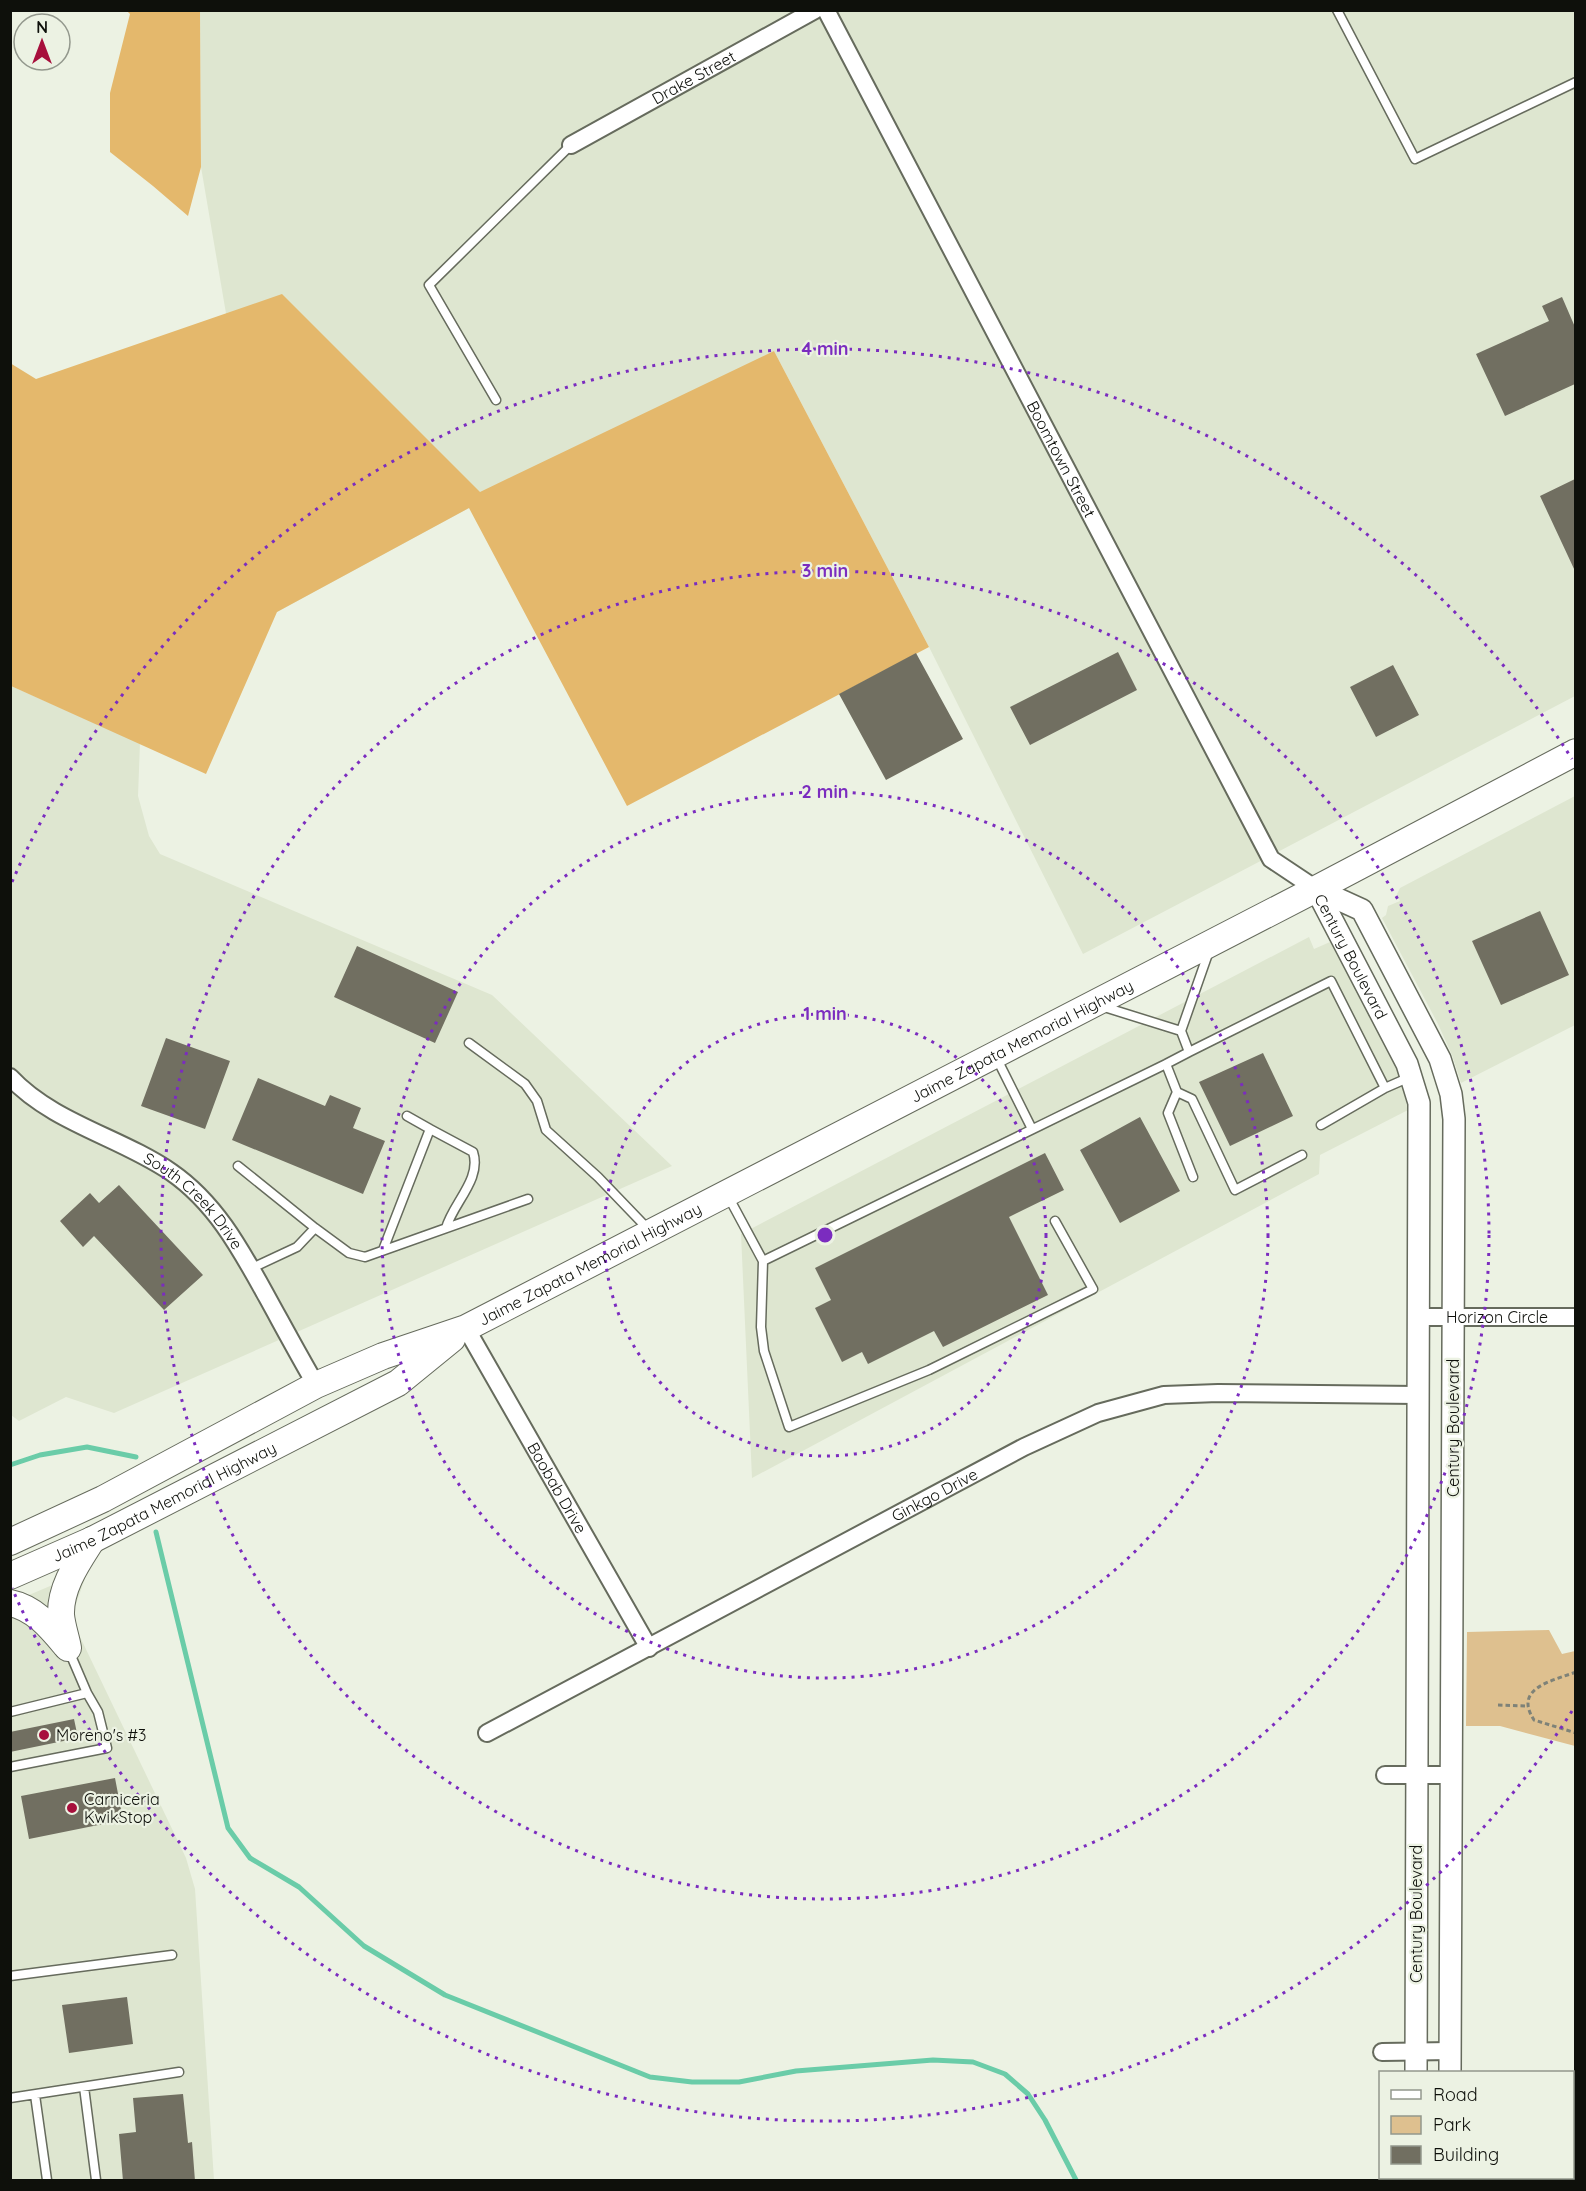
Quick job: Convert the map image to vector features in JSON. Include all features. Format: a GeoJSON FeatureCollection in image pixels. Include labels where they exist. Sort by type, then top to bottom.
{"type":"FeatureCollection","features":[{"type":"Feature","properties":{"kind":"main road","name":"Jaime Zapata Memorial Highway"},"geometry":{"type":"LineString","coordinates":[[10,1542],[103,1499],[316,1385],[383,1356],[466,1328],[1316,889],[1575,752]]}},
{"type":"Feature","properties":{"kind":"main road","name":"Jaime Zapata Memorial Highway"},"geometry":{"type":"LineString","coordinates":[[10,1576],[191,1490],[398,1383],[466,1328]]}},
{"type":"Feature","properties":{"kind":"main road"},"geometry":{"type":"LineString","coordinates":[[191,1490],[211,1468],[299,1418],[313,1399],[316,1385]]}},
{"type":"Feature","properties":{"kind":"main road"},"geometry":{"type":"LineString","coordinates":[[68,1648],[61,1615],[63,1596],[71,1574],[92,1539]]}},
{"type":"Feature","properties":{"kind":"main road"},"geometry":{"type":"LineString","coordinates":[[10,1603],[42,1619],[68,1648]]}},
{"type":"Feature","properties":{"kind":"street","name":"Drake Street"},"geometry":{"type":"LineString","coordinates":[[571,145],[815,10]]}},
{"type":"Feature","properties":{"kind":"street","name":"Boomtown Street"},"geometry":{"type":"LineString","coordinates":[[826,10],[1271,859],[1316,889]]}},
{"type":"Feature","properties":{"kind":"street","name":"Century Boulevard"},"geometry":{"type":"LineString","coordinates":[[1316,889],[1411,1076],[1419,1103],[1416,2062]]}},
{"type":"Feature","properties":{"kind":"street","name":"Century Boulevard"},"geometry":{"type":"LineString","coordinates":[[1316,889],[1362,910],[1385,950],[1440,1059],[1454,1119],[1450,2071]]}},
{"type":"Feature","properties":{"kind":"street","name":"South Creek Drive"},"geometry":{"type":"LineString","coordinates":[[10,1077],[38,1100],[64,1116],[125,1145],[171,1172],[197,1193],[223,1222],[252,1268],[316,1385]]}},
{"type":"Feature","properties":{"kind":"street","name":"Horizon Circle"},"geometry":{"type":"LineString","coordinates":[[1419,1317],[1575,1317]]}},
{"type":"Feature","properties":{"kind":"street","name":"Baobab Drive"},"geometry":{"type":"LineString","coordinates":[[466,1328],[649,1648]]}},
{"type":"Feature","properties":{"kind":"street","name":"Ginkgo Drive"},"geometry":{"type":"LineString","coordinates":[[487,1733],[1024,1447],[1098,1413],[1164,1395],[1218,1393],[1418,1395]]}},
{"type":"Feature","properties":{"kind":"street"},"geometry":{"type":"LineString","coordinates":[[1385,1775],[1452,1775]]}},
{"type":"Feature","properties":{"kind":"street"},"geometry":{"type":"LineString","coordinates":[[1382,2052],[1416,2062],[1450,2051]]}},
{"type":"Feature","properties":{"kind":"lane"},"geometry":{"type":"LineString","coordinates":[[1337,10],[1415,159],[1575,82]]}},
{"type":"Feature","properties":{"kind":"lane"},"geometry":{"type":"LineString","coordinates":[[496,400],[429,285],[571,145]]}},
{"type":"Feature","properties":{"kind":"lane"},"geometry":{"type":"LineString","coordinates":[[1188,1052],[1181,1031],[1212,942]]}},
{"type":"Feature","properties":{"kind":"lane"},"geometry":{"type":"LineString","coordinates":[[763,1261],[1331,981],[1385,1088]]}},
{"type":"Feature","properties":{"kind":"lane"},"geometry":{"type":"LineString","coordinates":[[1093,1004],[1181,1031]]}},
{"type":"Feature","properties":{"kind":"lane"},"geometry":{"type":"LineString","coordinates":[[469,1043],[525,1084],[537,1101],[546,1130],[597,1177],[651,1232]]}},
{"type":"Feature","properties":{"kind":"lane"},"geometry":{"type":"LineString","coordinates":[[995,1055],[1032,1130]]}},
{"type":"Feature","properties":{"kind":"lane"},"geometry":{"type":"LineString","coordinates":[[1166,1064],[1177,1092],[1168,1113],[1193,1177]]}},
{"type":"Feature","properties":{"kind":"lane"},"geometry":{"type":"LineString","coordinates":[[1321,1125],[1385,1088],[1411,1076]]}},
{"type":"Feature","properties":{"kind":"lane"},"geometry":{"type":"LineString","coordinates":[[1177,1092],[1192,1098],[1235,1190],[1302,1155]]}},
{"type":"Feature","properties":{"kind":"lane"},"geometry":{"type":"LineString","coordinates":[[407,1116],[473,1152],[476,1160],[474,1171],[446,1228]]}},
{"type":"Feature","properties":{"kind":"lane"},"geometry":{"type":"LineString","coordinates":[[383,1250],[430,1129]]}},
{"type":"Feature","properties":{"kind":"lane"},"geometry":{"type":"LineString","coordinates":[[238,1166],[349,1253],[365,1257],[528,1199]]}},
{"type":"Feature","properties":{"kind":"lane"},"geometry":{"type":"LineString","coordinates":[[726,1193],[763,1261],[760,1327],[764,1351],[789,1427],[929,1370],[1092,1289],[1054,1221]]}},
{"type":"Feature","properties":{"kind":"lane"},"geometry":{"type":"LineString","coordinates":[[252,1268],[297,1247],[315,1228]]}},
{"type":"Feature","properties":{"kind":"lane"},"geometry":{"type":"LineString","coordinates":[[10,1767],[107,1748],[98,1713],[87,1694],[68,1648]]}},
{"type":"Feature","properties":{"kind":"lane"},"geometry":{"type":"LineString","coordinates":[[10,1712],[87,1694]]}},
{"type":"Feature","properties":{"kind":"lane"},"geometry":{"type":"LineString","coordinates":[[10,1976],[172,1955]]}},
{"type":"Feature","properties":{"kind":"lane"},"geometry":{"type":"LineString","coordinates":[[10,2098],[179,2072]]}},
{"type":"Feature","properties":{"kind":"lane"},"geometry":{"type":"LineString","coordinates":[[84,2087],[96,2181]]}},
{"type":"Feature","properties":{"kind":"lane"},"geometry":{"type":"LineString","coordinates":[[35,2095],[47,2181]]}},
{"type":"Feature","properties":{"kind":"path"},"geometry":{"type":"LineString","coordinates":[[1575,1672],[1537,1687],[1528,1698],[1527,1706],[1534,1720],[1575,1732]]}},
{"type":"Feature","properties":{"kind":"path"},"geometry":{"type":"LineString","coordinates":[[1498,1705],[1527,1706]]}},
{"type":"Feature","properties":{"kind":"shaded area"},"geometry":{"type":"Polygon","coordinates":[[[127,11],[200,11],[201,167],[188,216],[110,152],[110,93],[130,14],[127,11]]]}},
{"type":"Feature","properties":{"kind":"shaded area"},"geometry":{"type":"Polygon","coordinates":[[[200,11],[1575,11],[1575,696],[1083,954],[929,647],[774,351],[469,508],[277,612],[201,167],[200,11]]]}},
{"type":"Feature","properties":{"kind":"shaded area"},"geometry":{"type":"Polygon","coordinates":[[[282,294],[480,492],[774,351],[929,647],[627,806],[469,508],[277,612],[206,774],[11,686],[10,363],[36,379],[282,294]]]}},
{"type":"Feature","properties":{"kind":"shaded area"},"geometry":{"type":"Polygon","coordinates":[[[11,686],[140,743],[138,796],[149,836],[160,854],[492,995],[672,1166],[114,1413],[66,1397],[19,1421],[11,1415],[11,686]]]}},
{"type":"Feature","properties":{"kind":"shaded area"},"geometry":{"type":"Polygon","coordinates":[[[1575,796],[1575,1025],[1461,1083],[1438,1024],[1382,918],[1386,915],[1388,906],[1400,901],[1397,894],[1400,888],[1575,796]]]}},
{"type":"Feature","properties":{"kind":"shaded area"},"geometry":{"type":"Polygon","coordinates":[[[1309,937],[1314,949],[1330,942],[1399,1071],[1408,1110],[1320,1155],[1319,1174],[752,1478],[741,1234],[1309,937]]]}},
{"type":"Feature","properties":{"kind":"shaded area"},"geometry":{"type":"Polygon","coordinates":[[[88,1570],[71,1618],[186,1858],[195,1889],[214,2180],[11,2180],[10,1603],[88,1570]]]}},
{"type":"Feature","properties":{"kind":"green space"},"geometry":{"type":"Polygon","coordinates":[[[1549,1630],[1562,1654],[1575,1651],[1575,1746],[1500,1726],[1466,1726],[1467,1632],[1549,1630]]]}},
{"type":"Feature","properties":{"kind":"building"},"geometry":{"type":"Polygon","coordinates":[[[1562,297],[1575,327],[1575,384],[1505,416],[1476,354],[1549,321],[1542,306],[1562,297]]]}},
{"type":"Feature","properties":{"kind":"building"},"geometry":{"type":"Polygon","coordinates":[[[1575,479],[1575,571],[1540,496],[1575,479]]]}},
{"type":"Feature","properties":{"kind":"building"},"geometry":{"type":"Polygon","coordinates":[[[1118,652],[1137,690],[1030,745],[1010,707],[1118,652]]]}},
{"type":"Feature","properties":{"kind":"building"},"geometry":{"type":"Polygon","coordinates":[[[916,653],[963,739],[886,780],[839,694],[916,653]]]}},
{"type":"Feature","properties":{"kind":"building"},"geometry":{"type":"Polygon","coordinates":[[[1393,665],[1419,715],[1376,737],[1350,687],[1393,665]]]}},
{"type":"Feature","properties":{"kind":"building"},"geometry":{"type":"Polygon","coordinates":[[[1540,911],[1569,975],[1501,1005],[1472,941],[1540,911]]]}},
{"type":"Feature","properties":{"kind":"building"},"geometry":{"type":"Polygon","coordinates":[[[357,946],[458,992],[435,1043],[334,997],[357,946]]]}},
{"type":"Feature","properties":{"kind":"building"},"geometry":{"type":"Polygon","coordinates":[[[166,1038],[230,1061],[205,1129],[141,1106],[166,1038]]]}},
{"type":"Feature","properties":{"kind":"building"},"geometry":{"type":"Polygon","coordinates":[[[1263,1053],[1293,1116],[1230,1146],[1199,1082],[1263,1053]]]}},
{"type":"Feature","properties":{"kind":"building"},"geometry":{"type":"Polygon","coordinates":[[[258,1078],[325,1106],[330,1095],[361,1108],[353,1128],[385,1141],[363,1194],[232,1140],[258,1078]]]}},
{"type":"Feature","properties":{"kind":"building"},"geometry":{"type":"Polygon","coordinates":[[[1140,1117],[1180,1191],[1120,1223],[1080,1150],[1140,1117]]]}},
{"type":"Feature","properties":{"kind":"building"},"geometry":{"type":"Polygon","coordinates":[[[1045,1153],[1064,1190],[1009,1217],[1048,1295],[943,1347],[934,1331],[868,1364],[862,1352],[842,1362],[815,1308],[831,1300],[815,1268],[1045,1153]]]}},
{"type":"Feature","properties":{"kind":"building"},"geometry":{"type":"Polygon","coordinates":[[[119,1185],[203,1275],[164,1310],[94,1236],[83,1247],[60,1221],[90,1193],[99,1203],[119,1185]]]}},
{"type":"Feature","properties":{"kind":"building","name":"Moreno's #3"},"geometry":{"type":"Polygon","coordinates":[[[74,1719],[78,1738],[10,1752],[10,1732],[74,1719]]]}},
{"type":"Feature","properties":{"kind":"building","name":"Carniceria KwikStop"},"geometry":{"type":"Polygon","coordinates":[[[115,1778],[123,1820],[29,1839],[21,1796],[115,1778]]]}},
{"type":"Feature","properties":{"kind":"building"},"geometry":{"type":"Polygon","coordinates":[[[127,1997],[133,2044],[69,2053],[62,2005],[127,1997]]]}},
{"type":"Feature","properties":{"kind":"building"},"geometry":{"type":"Polygon","coordinates":[[[183,2094],[188,2143],[192,2142],[195,2181],[123,2181],[119,2134],[136,2132],[133,2098],[183,2094]]]}},
{"type":"Feature","properties":{"kind":"waterway"},"geometry":{"type":"LineString","coordinates":[[10,1465],[40,1455],[87,1447],[136,1457]]}},
{"type":"Feature","properties":{"kind":"waterway"},"geometry":{"type":"LineString","coordinates":[[156,1532],[228,1828],[250,1858],[299,1887],[364,1946],[445,1995],[650,2077],[692,2082],[739,2082],[796,2071],[933,2060],[973,2062],[1005,2074],[1028,2094],[1045,2120],[1076,2180]]}},
{"type":"Feature","properties":{"kind":"place","name":"Moreno's #3"},"geometry":{"type":"Point","coordinates":[44,1735]}},
{"type":"Feature","properties":{"kind":"place","name":"Carniceria KwikStop"},"geometry":{"type":"Point","coordinates":[72,1808]}}]}
